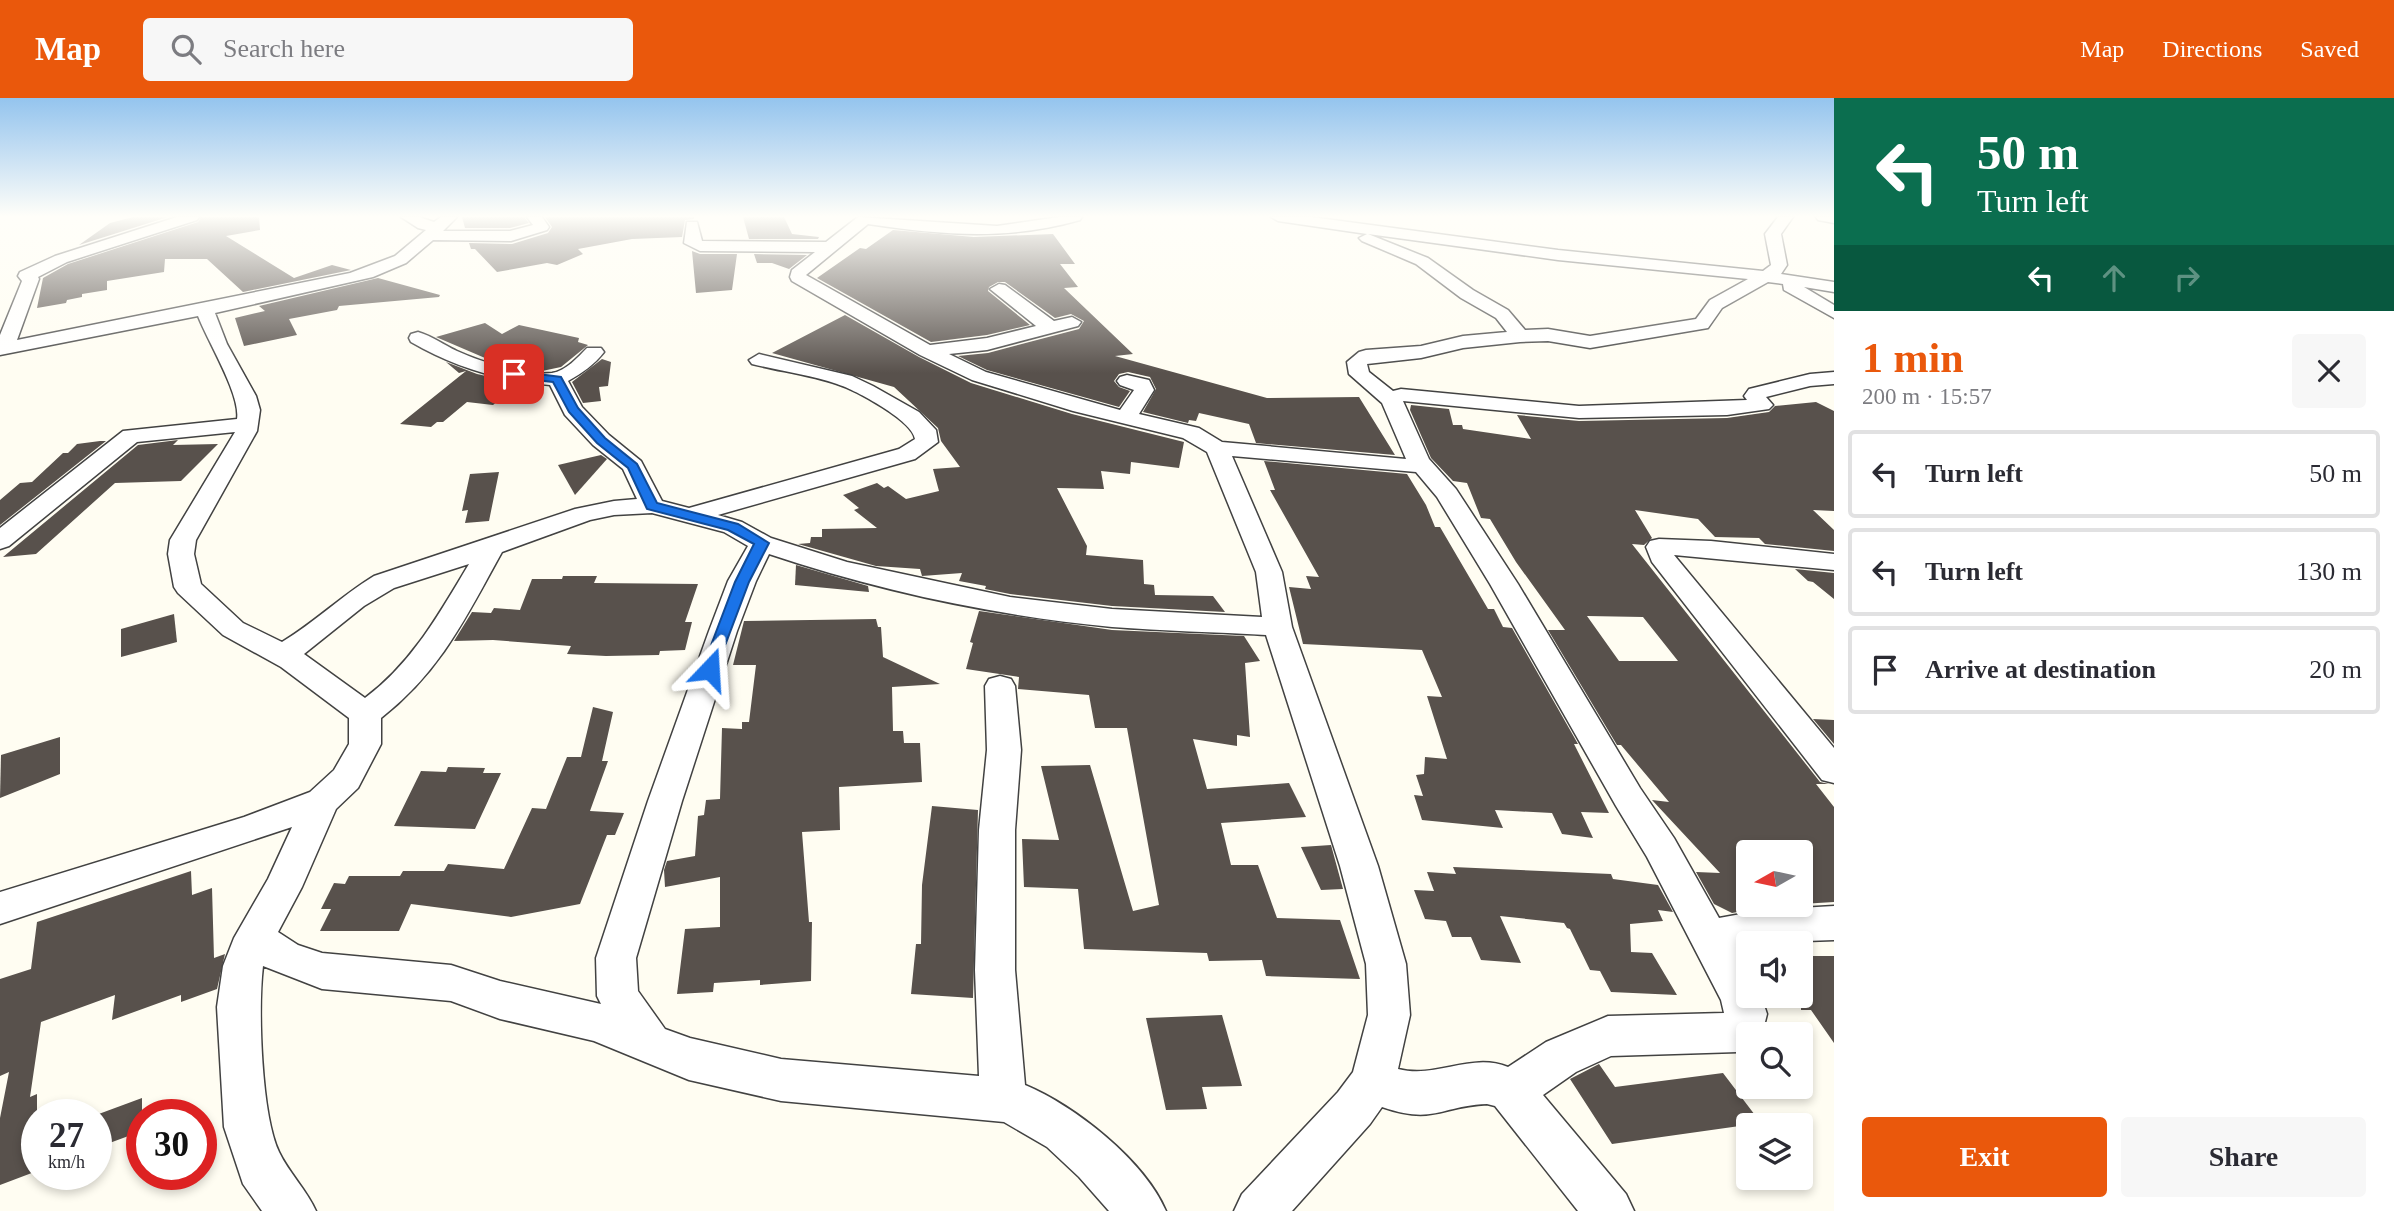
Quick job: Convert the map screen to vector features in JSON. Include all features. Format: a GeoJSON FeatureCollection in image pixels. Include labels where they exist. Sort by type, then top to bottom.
{"type":"FeatureCollection","features":[{"type":"Feature","properties":{"kind":"street"},"geometry":{"type":"LineString","coordinates":[[38,269],[23,276],[2,349],[103,327],[205,310],[378,269]]}},
{"type":"Feature","properties":{"kind":"street"},"geometry":{"type":"LineString","coordinates":[[802,269],[797,273],[797,277],[927,351],[1002,385],[1191,433],[1217,448],[1379,465],[1410,466],[1419,461]]}},
{"type":"Feature","properties":{"kind":"street"},"geometry":{"type":"LineString","coordinates":[[1433,269],[1467,294],[1502,314],[1520,336]]}},
{"type":"Feature","properties":{"kind":"street"},"geometry":{"type":"LineString","coordinates":[[1693,269],[1834,287]]}},
{"type":"Feature","properties":{"kind":"street"},"geometry":{"type":"LineString","coordinates":[[1511,1091],[1561,1056],[1608,1036],[1662,1033],[1695,1035],[1743,1029],[1746,1014],[1741,997],[1661,848],[1628,797],[1504,584],[1447,494],[1419,461],[1392,400],[1359,374],[1355,367],[1357,362],[1366,356],[1421,352],[1463,342],[1548,335],[1590,342],[1702,324],[1716,304],[1737,290],[1766,277],[1775,269]]}},
{"type":"Feature","properties":{"kind":"street"},"geometry":{"type":"LineString","coordinates":[[1786,280],[1791,288],[1834,313]]}},
{"type":"Feature","properties":{"kind":"street"},"geometry":{"type":"LineString","coordinates":[[999,289],[1051,328]]}},
{"type":"Feature","properties":{"kind":"street"},"geometry":{"type":"LineString","coordinates":[[205,310],[218,344],[246,396],[249,410],[247,424],[233,455],[183,540],[181,554],[188,587],[233,629],[282,655],[365,714]]}},
{"type":"Feature","properties":{"kind":"street"},"geometry":{"type":"LineString","coordinates":[[927,351],[987,344],[1072,322]]}},
{"type":"Feature","properties":{"kind":"street"},"geometry":{"type":"LineString","coordinates":[[418,338],[441,352],[485,368],[557,379],[578,368],[594,352]]}},
{"type":"Feature","properties":{"kind":"street"},"geometry":{"type":"LineString","coordinates":[[692,515],[907,454],[928,442],[925,430],[911,417],[866,390],[845,380],[759,360]]}},
{"type":"Feature","properties":{"kind":"street"},"geometry":{"type":"LineString","coordinates":[[1392,400],[1396,396],[1413,394],[1579,412],[1727,409],[1762,405],[1755,396],[1756,393],[1810,380],[1834,378]]}},
{"type":"Feature","properties":{"kind":"street"},"geometry":{"type":"LineString","coordinates":[[557,379],[573,410],[601,440],[633,466],[652,506]]}},
{"type":"Feature","properties":{"kind":"street"},"geometry":{"type":"LineString","coordinates":[[1126,418],[1144,390],[1142,384],[1127,381]]}},
{"type":"Feature","properties":{"kind":"street"},"geometry":{"type":"LineString","coordinates":[[0,541],[131,436],[247,424]]}},
{"type":"Feature","properties":{"kind":"street"},"geometry":{"type":"LineString","coordinates":[[1217,448],[1269,572],[1278,626],[1359,866],[1386,964],[1389,1015],[1373,1082],[1354,1108],[1259,1211]]}},
{"type":"Feature","properties":{"kind":"street"},"geometry":{"type":"LineString","coordinates":[[282,655],[307,640],[354,600],[384,582],[584,514],[614,508],[652,506],[733,527],[762,543],[866,576],[1010,604],[1112,618],[1278,626]]}},
{"type":"Feature","properties":{"kind":"street"},"geometry":{"type":"LineString","coordinates":[[650,1043],[618,996],[616,958],[710,669],[742,582],[762,543]]}},
{"type":"Feature","properties":{"kind":"street"},"geometry":{"type":"LineString","coordinates":[[365,714],[398,688],[437,642],[492,547]]}},
{"type":"Feature","properties":{"kind":"street"},"geometry":{"type":"LineString","coordinates":[[1834,562],[1711,549],[1659,547],[1661,556],[1834,771]]}},
{"type":"Feature","properties":{"kind":"street"},"geometry":{"type":"LineString","coordinates":[[1000,686],[1004,750],[997,830],[995,971],[997,1032],[1004,1100]]}},
{"type":"Feature","properties":{"kind":"street"},"geometry":{"type":"LineString","coordinates":[[0,908],[254,828],[322,801],[346,779],[365,744],[365,714]]}},
{"type":"Feature","properties":{"kind":"street"},"geometry":{"type":"LineString","coordinates":[[291,1211],[260,1167],[247,1127],[238,1007],[243,966],[254,938],[283,887],[322,801]]}},
{"type":"Feature","properties":{"kind":"street"},"geometry":{"type":"LineString","coordinates":[[1710,937],[1763,928],[1834,922]]}},
{"type":"Feature","properties":{"kind":"street"},"geometry":{"type":"LineString","coordinates":[[254,938],[285,958],[322,971],[451,982],[500,1000],[596,1022],[689,1059],[781,1080],[1004,1100],[1028,1107],[1055,1122],[1094,1157],[1140,1211]]}},
{"type":"Feature","properties":{"kind":"street"},"geometry":{"type":"LineString","coordinates":[[1373,1082],[1415,1094],[1436,1093],[1492,1080],[1511,1091],[1609,1211]]}},
{"type":"Feature","properties":{"kind":"building"},"geometry":{"type":"Polygon","coordinates":[[[59,269],[164,269],[164,272],[107,281],[107,290],[82,294],[82,297],[67,300],[66,303],[37,308],[43,278],[59,269]]]}},
{"type":"Feature","properties":{"kind":"building"},"geometry":{"type":"Polygon","coordinates":[[[218,269],[279,269],[294,278],[320,269],[351,270],[243,292],[218,269]]]}},
{"type":"Feature","properties":{"kind":"building"},"geometry":{"type":"Polygon","coordinates":[[[694,269],[735,269],[732,290],[696,293],[694,269]]]}},
{"type":"Feature","properties":{"kind":"building"},"geometry":{"type":"Polygon","coordinates":[[[830,269],[1064,269],[1078,287],[1064,288],[1133,354],[1115,356],[1267,398],[1359,397],[1395,455],[1256,443],[1249,424],[1199,413],[1196,421],[1189,420],[1188,423],[1143,412],[1156,389],[1150,377],[1128,372],[1119,374],[1114,381],[1119,387],[1130,391],[1119,407],[987,370],[958,356],[988,353],[1079,329],[1084,321],[1071,314],[1055,318],[1005,282],[998,282],[989,287],[988,291],[1030,325],[987,335],[931,342],[817,278],[830,269]]]}},
{"type":"Feature","properties":{"kind":"building"},"geometry":{"type":"Polygon","coordinates":[[[378,278],[440,295],[339,306],[337,310],[289,319],[297,335],[244,346],[235,318],[265,311],[259,306],[378,278]]]}},
{"type":"Feature","properties":{"kind":"building"},"geometry":{"type":"Polygon","coordinates":[[[845,315],[971,383],[1072,414],[1184,442],[1179,468],[1131,462],[1130,474],[1101,471],[1104,489],[1057,488],[1087,546],[1086,555],[1143,560],[1144,584],[1154,585],[1155,595],[1213,596],[1225,612],[1112,606],[1010,594],[959,581],[962,573],[922,576],[920,569],[876,566],[798,544],[810,543],[811,537],[822,537],[822,529],[877,528],[854,510],[859,508],[843,495],[877,483],[884,488],[888,486],[906,499],[939,491],[933,469],[960,467],[941,441],[938,428],[894,387],[772,353],[845,315]]]}},
{"type":"Feature","properties":{"kind":"building"},"geometry":{"type":"Polygon","coordinates":[[[485,323],[502,334],[519,325],[579,338],[578,342],[588,345],[561,367],[542,371],[492,361],[436,337],[485,323]]]}},
{"type":"Feature","properties":{"kind":"building"},"geometry":{"type":"Polygon","coordinates":[[[602,359],[611,362],[608,386],[599,387],[601,401],[583,403],[572,382],[602,359]]]}},
{"type":"Feature","properties":{"kind":"building"},"geometry":{"type":"Polygon","coordinates":[[[446,362],[477,374],[526,385],[509,398],[503,397],[493,405],[467,402],[443,422],[437,422],[431,427],[400,424],[466,371],[459,373],[446,362]]]}},
{"type":"Feature","properties":{"kind":"building"},"geometry":{"type":"Polygon","coordinates":[[[1816,402],[1834,411],[1834,511],[1813,510],[1834,530],[1834,551],[1765,544],[1759,538],[1715,537],[1698,519],[1635,510],[1652,538],[1644,545],[1632,544],[1820,782],[1829,784],[1816,784],[1834,807],[1834,902],[1813,903],[1813,840],[1736,840],[1736,912],[1732,913],[1714,904],[1696,872],[1720,873],[1652,800],[1669,802],[1621,745],[1617,745],[1548,630],[1565,630],[1516,562],[1490,519],[1481,518],[1467,483],[1453,481],[1431,458],[1410,410],[1411,405],[1449,409],[1453,425],[1462,425],[1463,429],[1531,439],[1517,415],[1579,421],[1727,418],[1769,412],[1775,406],[1816,402]],[[1587,616],[1619,661],[1678,661],[1643,617],[1587,616]]]}},
{"type":"Feature","properties":{"kind":"building"},"geometry":{"type":"Polygon","coordinates":[[[178,440],[173,445],[218,444],[181,481],[115,483],[36,554],[3,557],[138,445],[178,440]]]}},
{"type":"Feature","properties":{"kind":"building"},"geometry":{"type":"Polygon","coordinates":[[[106,441],[0,525],[0,500],[20,483],[32,482],[63,453],[68,453],[77,444],[106,441]]]}},
{"type":"Feature","properties":{"kind":"building"},"geometry":{"type":"Polygon","coordinates":[[[601,455],[607,459],[575,495],[558,465],[601,455]]]}},
{"type":"Feature","properties":{"kind":"building"},"geometry":{"type":"Polygon","coordinates":[[[1264,461],[1407,474],[1426,505],[1435,527],[1440,527],[1488,609],[1494,609],[1503,627],[1512,628],[1578,744],[1574,744],[1609,813],[1581,812],[1593,838],[1562,834],[1552,813],[1495,810],[1503,828],[1422,820],[1414,795],[1423,796],[1416,775],[1424,774],[1425,757],[1447,759],[1427,696],[1442,697],[1422,650],[1303,644],[1289,587],[1311,589],[1306,576],[1319,577],[1270,490],[1275,490],[1264,461]]]}},
{"type":"Feature","properties":{"kind":"building"},"geometry":{"type":"Polygon","coordinates":[[[499,472],[489,521],[465,523],[468,510],[462,511],[470,474],[499,472]]]}},
{"type":"Feature","properties":{"kind":"building"},"geometry":{"type":"Polygon","coordinates":[[[796,565],[868,586],[869,592],[795,585],[796,565]]]}},
{"type":"Feature","properties":{"kind":"building"},"geometry":{"type":"Polygon","coordinates":[[[1795,569],[1834,573],[1834,599],[1808,581],[1795,569]]]}},
{"type":"Feature","properties":{"kind":"building"},"geometry":{"type":"Polygon","coordinates":[[[563,576],[597,576],[594,583],[698,584],[685,622],[692,622],[685,650],[660,651],[659,655],[606,656],[567,654],[571,646],[493,640],[454,641],[472,612],[491,613],[494,608],[520,610],[532,579],[562,579],[563,576]]]}},
{"type":"Feature","properties":{"kind":"building"},"geometry":{"type":"Polygon","coordinates":[[[979,611],[1112,630],[1244,636],[1260,661],[1245,663],[1250,737],[1237,735],[1237,746],[1193,739],[1207,789],[1289,783],[1306,817],[1221,823],[1231,865],[1258,865],[1277,918],[1340,920],[1360,979],[1266,976],[1262,960],[1209,961],[1207,953],[1084,949],[1078,889],[1024,887],[1022,839],[1059,840],[1041,766],[1090,765],[1133,911],[1159,905],[1127,728],[1095,728],[1089,695],[1018,689],[1019,677],[966,669],[979,611]]]}},
{"type":"Feature","properties":{"kind":"building"},"geometry":{"type":"Polygon","coordinates":[[[174,614],[177,642],[121,657],[121,629],[174,614]]]}},
{"type":"Feature","properties":{"kind":"building"},"geometry":{"type":"Polygon","coordinates":[[[876,619],[878,627],[881,627],[883,657],[940,684],[892,687],[893,731],[903,731],[904,743],[920,743],[922,782],[839,787],[840,830],[802,832],[809,922],[812,922],[811,981],[760,985],[760,980],[714,983],[713,992],[677,994],[685,929],[720,927],[720,877],[665,887],[664,870],[667,861],[695,856],[698,816],[704,815],[706,800],[720,799],[722,728],[742,729],[742,722],[749,722],[756,665],[733,665],[744,621],[876,619]]]}},
{"type":"Feature","properties":{"kind":"building"},"geometry":{"type":"Polygon","coordinates":[[[593,707],[613,712],[602,761],[608,761],[590,811],[624,813],[615,835],[607,835],[580,904],[511,917],[411,904],[399,931],[320,931],[331,909],[321,909],[334,883],[345,884],[349,876],[400,876],[403,871],[444,871],[448,864],[504,869],[532,808],[546,809],[567,757],[581,757],[593,707]]]}},
{"type":"Feature","properties":{"kind":"building"},"geometry":{"type":"Polygon","coordinates":[[[1813,719],[1834,720],[1834,744],[1813,719]]]}},
{"type":"Feature","properties":{"kind":"building"},"geometry":{"type":"Polygon","coordinates":[[[60,737],[60,774],[0,798],[1,755],[60,737]]]}},
{"type":"Feature","properties":{"kind":"building"},"geometry":{"type":"Polygon","coordinates":[[[448,767],[485,768],[483,773],[501,773],[475,829],[394,826],[421,771],[446,772],[448,767]]]}},
{"type":"Feature","properties":{"kind":"building"},"geometry":{"type":"Polygon","coordinates":[[[932,806],[978,810],[973,998],[911,994],[916,944],[921,944],[922,885],[932,806]]]}},
{"type":"Feature","properties":{"kind":"building"},"geometry":{"type":"Polygon","coordinates":[[[1331,845],[1343,889],[1321,890],[1301,847],[1331,845]]]}},
{"type":"Feature","properties":{"kind":"building"},"geometry":{"type":"Polygon","coordinates":[[[1453,867],[1611,874],[1613,879],[1658,885],[1673,912],[1658,910],[1663,921],[1630,924],[1631,952],[1652,953],[1677,995],[1611,992],[1600,971],[1590,970],[1570,929],[1564,923],[1500,916],[1521,963],[1481,960],[1471,937],[1452,937],[1446,921],[1425,919],[1414,890],[1434,891],[1427,872],[1456,874],[1453,867]]]}},
{"type":"Feature","properties":{"kind":"building"},"geometry":{"type":"Polygon","coordinates":[[[191,871],[192,895],[212,888],[214,958],[225,954],[217,989],[181,1002],[181,995],[112,1020],[115,995],[41,1022],[30,1097],[37,1094],[37,1099],[21,1099],[21,1177],[0,1185],[0,1118],[9,1072],[0,1076],[0,979],[31,969],[37,922],[191,871]]]}},
{"type":"Feature","properties":{"kind":"building"},"geometry":{"type":"Polygon","coordinates":[[[1813,956],[1834,956],[1834,1043],[1811,1010],[1801,1010],[1813,1008],[1813,956]]]}},
{"type":"Feature","properties":{"kind":"building"},"geometry":{"type":"Polygon","coordinates":[[[1222,1015],[1242,1086],[1202,1087],[1207,1109],[1166,1110],[1146,1018],[1222,1015]]]}},
{"type":"Feature","properties":{"kind":"building"},"geometry":{"type":"Polygon","coordinates":[[[1599,1064],[1615,1087],[1723,1073],[1736,1090],[1736,1099],[1743,1099],[1753,1113],[1736,1113],[1736,1127],[1612,1144],[1570,1079],[1599,1064]]]}},
{"type":"Feature","properties":{"kind":"building"},"geometry":{"type":"Polygon","coordinates":[[[126,1104],[126,1137],[112,1142],[112,1109],[126,1104]]]}},
{"type":"Feature","properties":{"kind":"route"},"geometry":{"type":"LineString","coordinates":[[514,374],[557,379],[573,410],[601,440],[633,466],[652,506],[733,527],[762,543],[742,582],[710,669]]}}]}
